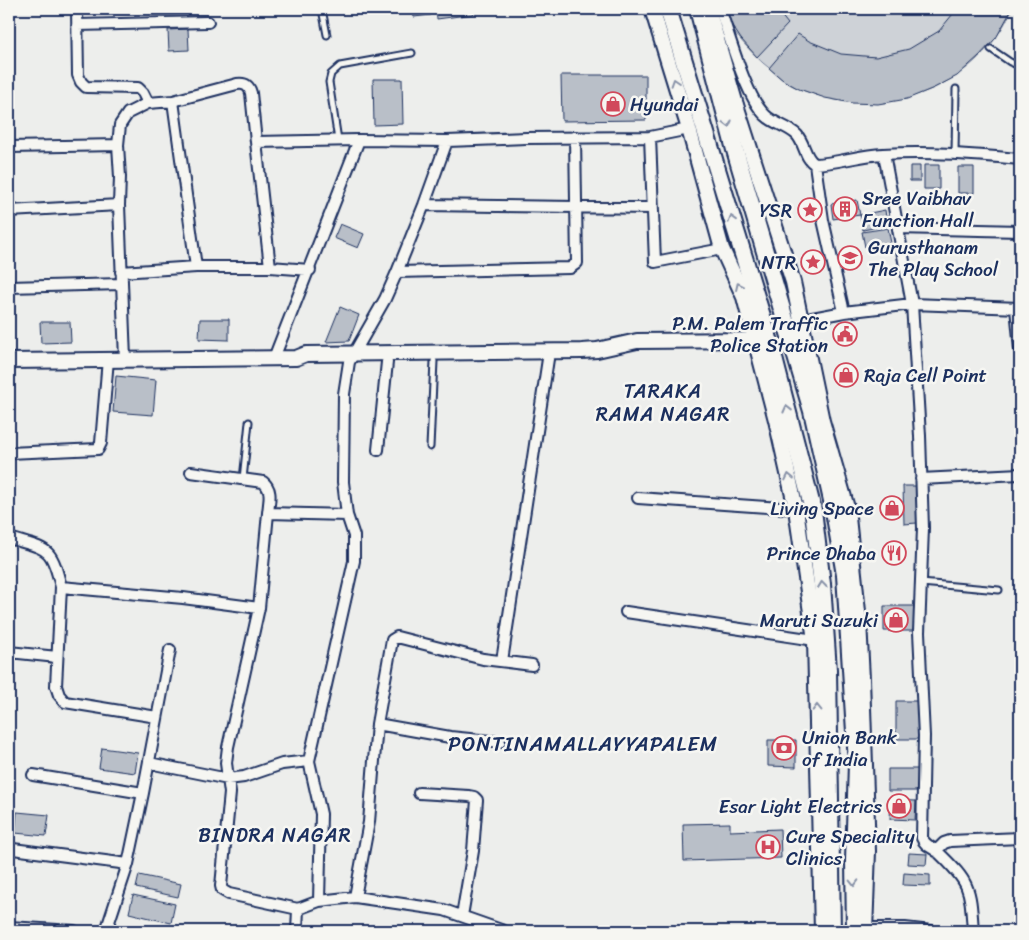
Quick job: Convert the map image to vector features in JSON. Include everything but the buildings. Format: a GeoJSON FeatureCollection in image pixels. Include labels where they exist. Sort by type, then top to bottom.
{"type":"FeatureCollection","features":[{"type":"Feature","properties":{"kind":"main road"},"geometry":{"type":"LineString","coordinates":[[668,9],[769,339],[812,510],[822,584],[828,670],[832,931]]}},
{"type":"Feature","properties":{"kind":"main road"},"geometry":{"type":"LineString","coordinates":[[698,9],[735,150],[812,411],[833,505],[845,575],[857,763],[854,861],[860,929]]}},
{"type":"Feature","properties":{"kind":"street"},"geometry":{"type":"LineString","coordinates":[[77,9],[78,75],[81,82],[86,87],[138,88],[148,103]]}},
{"type":"Feature","properties":{"kind":"street"},"geometry":{"type":"LineString","coordinates":[[652,9],[689,129],[722,250],[744,297],[796,509],[815,640],[822,931]]}},
{"type":"Feature","properties":{"kind":"street"},"geometry":{"type":"LineString","coordinates":[[708,9],[736,105],[784,254],[802,320],[822,421],[847,508],[858,612],[868,851],[860,929],[905,928],[931,931]]}},
{"type":"Feature","properties":{"kind":"street"},"geometry":{"type":"LineString","coordinates":[[720,9],[748,88],[755,102],[765,115],[795,133],[801,139],[811,162],[815,164],[884,154],[955,154],[1020,159]]}},
{"type":"Feature","properties":{"kind":"street"},"geometry":{"type":"LineString","coordinates":[[77,25],[208,22]]}},
{"type":"Feature","properties":{"kind":"street"},"geometry":{"type":"LineString","coordinates":[[125,359],[121,284],[118,145],[120,125],[128,113],[148,103],[173,101],[236,84],[246,85],[250,88],[270,266]]}},
{"type":"Feature","properties":{"kind":"street"},"geometry":{"type":"LineString","coordinates":[[173,101],[196,267]]}},
{"type":"Feature","properties":{"kind":"street"},"geometry":{"type":"LineString","coordinates":[[736,105],[755,102]]}},
{"type":"Feature","properties":{"kind":"street"},"geometry":{"type":"LineString","coordinates":[[256,142],[650,137],[689,129]]}},
{"type":"Feature","properties":{"kind":"street"},"geometry":{"type":"LineString","coordinates":[[397,272],[570,268],[578,263],[574,137]]}},
{"type":"Feature","properties":{"kind":"street"},"geometry":{"type":"LineString","coordinates":[[650,137],[655,262],[722,250]]}},
{"type":"Feature","properties":{"kind":"street"},"geometry":{"type":"LineString","coordinates":[[274,358],[310,270],[359,140]]}},
{"type":"Feature","properties":{"kind":"street"},"geometry":{"type":"LineString","coordinates":[[319,901],[321,814],[309,761],[354,561],[354,536],[346,515],[344,500],[344,394],[351,358],[385,299],[397,272],[447,141]]}},
{"type":"Feature","properties":{"kind":"street"},"geometry":{"type":"LineString","coordinates":[[9,147],[118,145]]}},
{"type":"Feature","properties":{"kind":"street"},"geometry":{"type":"LineString","coordinates":[[884,154],[912,304],[923,528],[919,642],[924,736],[922,838],[924,844],[936,851],[965,880],[970,895],[973,931]]}},
{"type":"Feature","properties":{"kind":"street"},"geometry":{"type":"LineString","coordinates":[[815,164],[823,220],[844,312]]}},
{"type":"Feature","properties":{"kind":"street"},"geometry":{"type":"LineString","coordinates":[[9,211],[119,205]]}},
{"type":"Feature","properties":{"kind":"street"},"geometry":{"type":"LineString","coordinates":[[424,205],[652,208]]}},
{"type":"Feature","properties":{"kind":"street"},"geometry":{"type":"LineString","coordinates":[[898,228],[1020,231]]}},
{"type":"Feature","properties":{"kind":"street"},"geometry":{"type":"LineString","coordinates":[[121,272],[196,267],[270,266],[310,270]]}},
{"type":"Feature","properties":{"kind":"street"},"geometry":{"type":"LineString","coordinates":[[9,287],[121,284]]}},
{"type":"Feature","properties":{"kind":"street"},"geometry":{"type":"LineString","coordinates":[[802,320],[844,312],[912,304],[1018,308],[1020,349]]}},
{"type":"Feature","properties":{"kind":"street"},"geometry":{"type":"LineString","coordinates":[[351,358],[582,351],[597,350],[637,341],[757,344]]}},
{"type":"Feature","properties":{"kind":"street"},"geometry":{"type":"LineString","coordinates":[[9,361],[296,358],[306,354],[387,362],[595,358],[648,350],[757,344]]}},
{"type":"Feature","properties":{"kind":"street"},"geometry":{"type":"LineString","coordinates":[[9,453],[98,449],[101,443],[108,359]]}},
{"type":"Feature","properties":{"kind":"street"},"geometry":{"type":"LineString","coordinates":[[502,661],[548,359]]}},
{"type":"Feature","properties":{"kind":"street"},"geometry":{"type":"LineString","coordinates":[[378,450],[387,362]]}},
{"type":"Feature","properties":{"kind":"street"},"geometry":{"type":"LineString","coordinates":[[191,472],[263,482],[269,487],[270,492],[258,608],[228,747],[226,764],[230,793],[221,882],[222,890],[229,894],[298,909],[319,901],[355,897],[444,910],[504,931]]}},
{"type":"Feature","properties":{"kind":"street"},"geometry":{"type":"LineString","coordinates":[[921,479],[1020,474]]}},
{"type":"Feature","properties":{"kind":"street"},"geometry":{"type":"LineString","coordinates":[[638,498],[796,509]]}},
{"type":"Feature","properties":{"kind":"street"},"geometry":{"type":"LineString","coordinates":[[268,513],[346,515]]}},
{"type":"Feature","properties":{"kind":"street"},"geometry":{"type":"LineString","coordinates":[[9,538],[46,551],[53,558],[55,564],[60,587],[56,657],[56,686],[58,695],[65,702],[157,717]]}},
{"type":"Feature","properties":{"kind":"street"},"geometry":{"type":"LineString","coordinates":[[60,587],[183,598],[258,608]]}},
{"type":"Feature","properties":{"kind":"street"},"geometry":{"type":"LineString","coordinates":[[626,612],[815,640]]}},
{"type":"Feature","properties":{"kind":"street"},"geometry":{"type":"LineString","coordinates":[[355,897],[369,822],[377,724],[392,640],[397,637],[483,659],[532,665]]}},
{"type":"Feature","properties":{"kind":"street"},"geometry":{"type":"LineString","coordinates":[[106,931],[128,864],[170,650]]}},
{"type":"Feature","properties":{"kind":"street"},"geometry":{"type":"LineString","coordinates":[[9,652],[56,657]]}},
{"type":"Feature","properties":{"kind":"street"},"geometry":{"type":"LineString","coordinates":[[377,724],[450,737],[500,742]]}},
{"type":"Feature","properties":{"kind":"street"},"geometry":{"type":"LineString","coordinates":[[149,763],[228,779],[244,777],[282,764],[309,761]]}},
{"type":"Feature","properties":{"kind":"street"},"geometry":{"type":"LineString","coordinates":[[33,775],[143,793]]}},
{"type":"Feature","properties":{"kind":"street"},"geometry":{"type":"LineString","coordinates":[[419,793],[469,796],[477,800],[473,851],[462,916]]}},
{"type":"Feature","properties":{"kind":"street"},"geometry":{"type":"LineString","coordinates":[[936,851],[944,842],[950,841],[1020,838]]}},
{"type":"Feature","properties":{"kind":"street"},"geometry":{"type":"LineString","coordinates":[[13,849],[128,864]]}},
{"type":"Feature","properties":{"kind":"street"},"geometry":{"type":"LineString","coordinates":[[297,931],[298,909]]}},
{"type":"Feature","properties":{"kind":"street"},"geometry":{"type":"LineString","coordinates":[[9,927],[74,931]]}},
{"type":"Feature","properties":{"kind":"lane"},"geometry":{"type":"LineString","coordinates":[[322,9],[327,35]]}},
{"type":"Feature","properties":{"kind":"lane"},"geometry":{"type":"LineString","coordinates":[[991,49],[1010,62],[1020,66]]}},
{"type":"Feature","properties":{"kind":"lane"},"geometry":{"type":"LineString","coordinates":[[338,140],[330,82],[331,74],[340,66],[412,53]]}},
{"type":"Feature","properties":{"kind":"lane"},"geometry":{"type":"LineString","coordinates":[[955,154],[956,89]]}},
{"type":"Feature","properties":{"kind":"lane"},"geometry":{"type":"LineString","coordinates":[[430,447],[434,361]]}},
{"type":"Feature","properties":{"kind":"lane"},"geometry":{"type":"LineString","coordinates":[[243,479],[249,422]]}},
{"type":"Feature","properties":{"kind":"lane"},"geometry":{"type":"LineString","coordinates":[[920,583],[999,590]]}},
{"type":"Feature","properties":{"kind":"shaded area"},"geometry":{"type":"Polygon","coordinates":[[[721,9],[1012,9],[997,35],[978,58],[956,76],[930,90],[902,99],[873,103],[843,101],[810,93],[780,78],[733,31],[721,9]]]}},
{"type":"Feature","properties":{"kind":"place","name":"Hyundai"},"geometry":{"type":"Point","coordinates":[613,104]}},
{"type":"Feature","properties":{"kind":"place","name":"Sree Vaibhav Function Hall"},"geometry":{"type":"Point","coordinates":[845,209]}},
{"type":"Feature","properties":{"kind":"place","name":"YSR"},"geometry":{"type":"Point","coordinates":[810,210]}},
{"type":"Feature","properties":{"kind":"place","name":"Gurusthanam The Play School"},"geometry":{"type":"Point","coordinates":[850,258]}},
{"type":"Feature","properties":{"kind":"place","name":"NTR"},"geometry":{"type":"Point","coordinates":[813,262]}},
{"type":"Feature","properties":{"kind":"place","name":"P.M. Palem Traffic Police Station"},"geometry":{"type":"Point","coordinates":[845,334]}},
{"type":"Feature","properties":{"kind":"place","name":"Raja Cell Point"},"geometry":{"type":"Point","coordinates":[846,375]}},
{"type":"Feature","properties":{"kind":"place","name":"Living Space"},"geometry":{"type":"Point","coordinates":[892,508]}},
{"type":"Feature","properties":{"kind":"place","name":"Prince Dhaba"},"geometry":{"type":"Point","coordinates":[894,553]}},
{"type":"Feature","properties":{"kind":"place","name":"Maruti Suzuki"},"geometry":{"type":"Point","coordinates":[896,620]}},
{"type":"Feature","properties":{"kind":"place","name":"Union Bank of India"},"geometry":{"type":"Point","coordinates":[784,748]}},
{"type":"Feature","properties":{"kind":"place","name":"Esar Light Electrics"},"geometry":{"type":"Point","coordinates":[899,806]}},
{"type":"Feature","properties":{"kind":"place","name":"Cure Speciality Clinics"},"geometry":{"type":"Point","coordinates":[768,847]}},
{"type":"Feature","properties":{"kind":"district","name":"TARAKA RAMA NAGAR"},"geometry":{"type":"Point","coordinates":[663,402]}},
{"type":"Feature","properties":{"kind":"district","name":"PONTINAMALLAYYAPALEM"},"geometry":{"type":"Point","coordinates":[583,744]}},
{"type":"Feature","properties":{"kind":"district","name":"BINDRA NAGAR"},"geometry":{"type":"Point","coordinates":[275,835]}}]}
